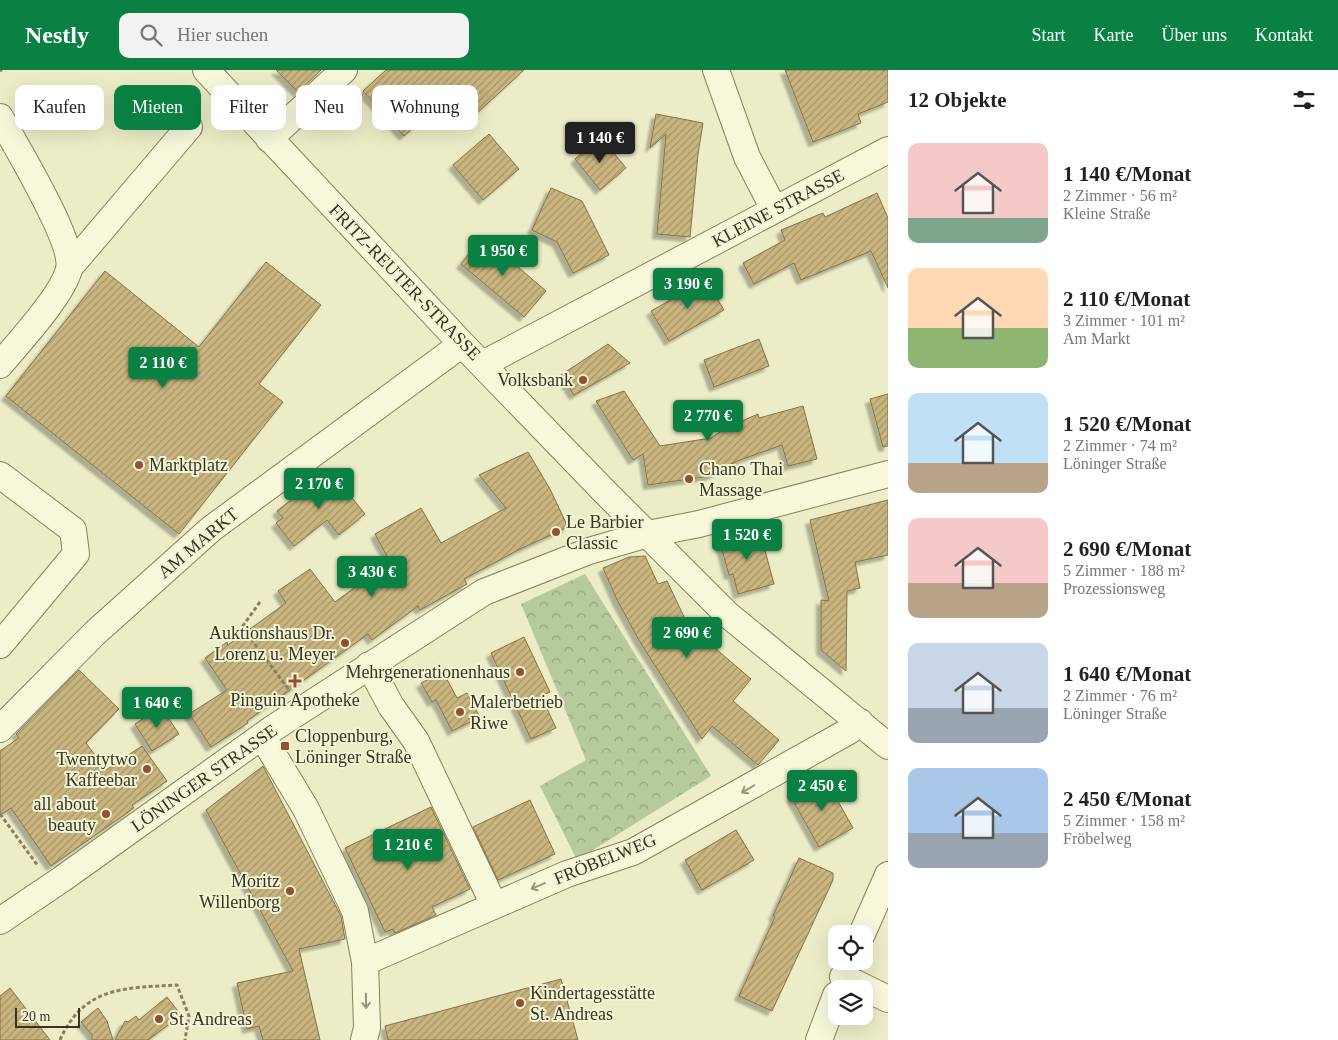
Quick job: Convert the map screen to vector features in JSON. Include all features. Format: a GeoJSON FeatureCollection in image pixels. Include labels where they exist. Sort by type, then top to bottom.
{"type":"FeatureCollection","features":[{"type":"Feature","properties":{"kind":"street","name":"FRITZ-REUTER-STRASSE"},"geometry":{"type":"LineString","coordinates":[[206,70],[462,344],[602,489],[727,614],[888,746]]}},
{"type":"Feature","properties":{"kind":"street"},"geometry":{"type":"LineString","coordinates":[[269,139],[344,70]]}},
{"type":"Feature","properties":{"kind":"street"},"geometry":{"type":"LineString","coordinates":[[716,70],[746,156],[774,209]]}},
{"type":"Feature","properties":{"kind":"street"},"geometry":{"type":"LineString","coordinates":[[0,117],[61,228],[69,268]]}},
{"type":"Feature","properties":{"kind":"street"},"geometry":{"type":"LineString","coordinates":[[0,365],[57,292],[69,268],[186,130]]}},
{"type":"Feature","properties":{"kind":"street","name":"KLEINE STRASSE"},"geometry":{"type":"LineString","coordinates":[[483,364],[888,150]]}},
{"type":"Feature","properties":{"kind":"street","name":"AM MARKT"},"geometry":{"type":"LineString","coordinates":[[0,729],[95,633],[211,529],[462,344]]}},
{"type":"Feature","properties":{"kind":"street","name":"LÖNINGER STRASSE"},"geometry":{"type":"LineString","coordinates":[[0,921],[262,736],[484,592],[589,550],[648,534],[699,524],[888,474]]}},
{"type":"Feature","properties":{"kind":"street"},"geometry":{"type":"LineString","coordinates":[[0,476],[73,530],[76,554],[0,646]]}},
{"type":"Feature","properties":{"kind":"street"},"geometry":{"type":"LineString","coordinates":[[369,665],[391,706],[416,741],[494,905]]}},
{"type":"Feature","properties":{"kind":"street","name":"FRÖBELWEG"},"geometry":{"type":"LineString","coordinates":[[365,962],[567,874],[633,852],[708,812],[850,731],[860,722]]}},
{"type":"Feature","properties":{"kind":"street"},"geometry":{"type":"LineString","coordinates":[[262,736],[306,809],[355,911],[365,962],[367,1028],[364,1040]]}},
{"type":"Feature","properties":{"kind":"street"},"geometry":{"type":"LineString","coordinates":[[866,925],[888,875]]}},
{"type":"Feature","properties":{"kind":"street"},"geometry":{"type":"LineString","coordinates":[[873,993],[888,999]]}},
{"type":"Feature","properties":{"kind":"street"},"geometry":{"type":"LineString","coordinates":[[819,1040],[828,1017]]}},
{"type":"Feature","properties":{"kind":"path"},"geometry":{"type":"LineString","coordinates":[[260,602],[242,628],[304,708]]}},
{"type":"Feature","properties":{"kind":"path"},"geometry":{"type":"LineString","coordinates":[[0,814],[43,872]]}},
{"type":"Feature","properties":{"kind":"path"},"geometry":{"type":"LineString","coordinates":[[60,1040],[68,1023],[94,998],[139,987],[177,985],[189,1016],[185,1040]]}},
{"type":"Feature","properties":{"kind":"green space"},"geometry":{"type":"Polygon","coordinates":[[[585,574],[711,776],[577,860],[540,786],[586,760],[521,604],[585,574]]]}},
{"type":"Feature","properties":{"kind":"building"},"geometry":{"type":"Polygon","coordinates":[[[276,70],[321,70],[305,85],[296,85],[296,90],[276,70]]]}},
{"type":"Feature","properties":{"kind":"building"},"geometry":{"type":"Polygon","coordinates":[[[386,70],[524,70],[478,112],[478,85],[372,85],[372,101],[363,91],[386,70]]]}},
{"type":"Feature","properties":{"kind":"building"},"geometry":{"type":"Polygon","coordinates":[[[785,70],[888,70],[888,102],[858,114],[861,123],[813,142],[785,70]]]}},
{"type":"Feature","properties":{"kind":"building"},"geometry":{"type":"Polygon","coordinates":[[[656,114],[703,123],[690,237],[657,234],[666,134],[650,148],[656,114]]]}},
{"type":"Feature","properties":{"kind":"building"},"geometry":{"type":"Polygon","coordinates":[[[399,130],[411,130],[404,136],[399,130]]]}},
{"type":"Feature","properties":{"kind":"building"},"geometry":{"type":"Polygon","coordinates":[[[489,134],[519,169],[483,200],[453,165],[489,134]]]}},
{"type":"Feature","properties":{"kind":"building"},"geometry":{"type":"Polygon","coordinates":[[[601,137],[626,168],[600,190],[575,159],[601,137]]]}},
{"type":"Feature","properties":{"kind":"building"},"geometry":{"type":"Polygon","coordinates":[[[551,188],[582,201],[609,255],[573,273],[557,242],[532,230],[551,188]]]}},
{"type":"Feature","properties":{"kind":"building"},"geometry":{"type":"Polygon","coordinates":[[[877,193],[888,218],[888,288],[871,251],[801,280],[794,263],[754,284],[743,263],[785,240],[781,230],[823,213],[825,217],[877,193]]]}},
{"type":"Feature","properties":{"kind":"building"},"geometry":{"type":"Polygon","coordinates":[[[483,237],[546,291],[524,317],[461,264],[483,237]]]}},
{"type":"Feature","properties":{"kind":"building"},"geometry":{"type":"Polygon","coordinates":[[[266,262],[321,305],[259,384],[283,402],[179,534],[6,396],[105,271],[199,347],[266,262]]]}},
{"type":"Feature","properties":{"kind":"building"},"geometry":{"type":"Polygon","coordinates":[[[706,280],[724,310],[669,341],[651,311],[706,280]]]}},
{"type":"Feature","properties":{"kind":"building"},"geometry":{"type":"Polygon","coordinates":[[[759,339],[769,366],[714,387],[704,360],[759,339]]]}},
{"type":"Feature","properties":{"kind":"building"},"geometry":{"type":"Polygon","coordinates":[[[608,344],[630,363],[574,395],[561,375],[608,344]]]}},
{"type":"Feature","properties":{"kind":"building"},"geometry":{"type":"Polygon","coordinates":[[[624,391],[660,446],[711,438],[726,428],[758,414],[759,418],[803,406],[817,459],[788,466],[782,445],[737,461],[710,476],[648,485],[643,454],[633,460],[596,401],[624,391]]]}},
{"type":"Feature","properties":{"kind":"building"},"geometry":{"type":"Polygon","coordinates":[[[888,394],[888,446],[883,447],[870,399],[888,394]]]}},
{"type":"Feature","properties":{"kind":"building"},"geometry":{"type":"Polygon","coordinates":[[[528,452],[550,489],[568,527],[520,549],[464,579],[467,584],[420,610],[418,606],[372,640],[368,634],[247,721],[248,723],[211,747],[189,714],[227,690],[205,658],[227,642],[228,645],[286,603],[278,591],[310,569],[335,602],[390,562],[375,534],[421,508],[441,543],[506,508],[479,475],[528,452]]]}},
{"type":"Feature","properties":{"kind":"building"},"geometry":{"type":"Polygon","coordinates":[[[323,475],[327,480],[334,475],[365,514],[339,535],[327,520],[294,546],[276,523],[283,518],[277,511],[323,475]]]}},
{"type":"Feature","properties":{"kind":"building"},"geometry":{"type":"Polygon","coordinates":[[[888,500],[888,555],[855,562],[860,588],[847,591],[846,671],[821,650],[821,600],[829,601],[810,520],[888,500]]]}},
{"type":"Feature","properties":{"kind":"building"},"geometry":{"type":"Polygon","coordinates":[[[759,528],[774,584],[738,594],[733,574],[729,575],[719,539],[759,528]]]}},
{"type":"Feature","properties":{"kind":"building"},"geometry":{"type":"Polygon","coordinates":[[[645,556],[658,584],[667,581],[688,625],[751,679],[733,701],[779,740],[758,765],[712,726],[702,739],[640,642],[617,600],[603,568],[629,557],[645,556]]]}},
{"type":"Feature","properties":{"kind":"building","name":"Mehrgenerationenhaus"},"geometry":{"type":"Polygon","coordinates":[[[524,637],[550,692],[541,696],[556,728],[531,739],[491,653],[524,637]]]}},
{"type":"Feature","properties":{"kind":"building"},"geometry":{"type":"Polygon","coordinates":[[[79,670],[119,709],[86,743],[106,770],[142,746],[167,781],[132,805],[134,808],[51,866],[11,808],[0,815],[0,751],[19,738],[16,734],[79,670]]]}},
{"type":"Feature","properties":{"kind":"building"},"geometry":{"type":"Polygon","coordinates":[[[443,672],[457,698],[467,693],[480,717],[452,731],[436,700],[432,702],[421,683],[443,672]]]}},
{"type":"Feature","properties":{"kind":"building"},"geometry":{"type":"Polygon","coordinates":[[[161,707],[179,734],[152,751],[135,724],[161,707]]]}},
{"type":"Feature","properties":{"kind":"building","name":"Moritz Willenborg"},"geometry":{"type":"Polygon","coordinates":[[[263,766],[341,916],[345,939],[299,949],[320,1040],[263,1040],[259,1026],[247,1029],[237,983],[293,971],[206,810],[263,766]]]}},
{"type":"Feature","properties":{"kind":"building"},"geometry":{"type":"Polygon","coordinates":[[[825,778],[853,828],[819,847],[791,797],[825,778]]]}},
{"type":"Feature","properties":{"kind":"building"},"geometry":{"type":"Polygon","coordinates":[[[530,800],[555,854],[498,880],[473,827],[530,800]]]}},
{"type":"Feature","properties":{"kind":"building"},"geometry":{"type":"Polygon","coordinates":[[[431,807],[470,889],[432,907],[436,915],[395,933],[393,929],[385,932],[345,848],[431,807]]]}},
{"type":"Feature","properties":{"kind":"building"},"geometry":{"type":"Polygon","coordinates":[[[736,830],[754,860],[702,890],[685,860],[736,830]]]}},
{"type":"Feature","properties":{"kind":"building"},"geometry":{"type":"Polygon","coordinates":[[[799,858],[833,873],[833,880],[772,1011],[739,996],[775,917],[773,916],[799,858]]]}},
{"type":"Feature","properties":{"kind":"building","name":"Kindertagesstätte St. Andreas"},"geometry":{"type":"Polygon","coordinates":[[[561,979],[578,1040],[388,1040],[385,1026],[561,979]]]}},
{"type":"Feature","properties":{"kind":"building"},"geometry":{"type":"Polygon","coordinates":[[[10,988],[50,1040],[0,1040],[0,996],[10,988]]]}},
{"type":"Feature","properties":{"kind":"building","name":"St. Andreas"},"geometry":{"type":"Polygon","coordinates":[[[167,997],[181,1015],[148,1040],[115,1040],[125,1021],[128,1022],[136,1016],[139,1020],[167,997]]]}},
{"type":"Feature","properties":{"kind":"building"},"geometry":{"type":"Polygon","coordinates":[[[98,1008],[107,1021],[113,1040],[92,1040],[92,1035],[81,1022],[98,1008]]]}},
{"type":"Feature","properties":{"kind":"place","name":"Volksbank"},"geometry":{"type":"Point","coordinates":[583,380]}},
{"type":"Feature","properties":{"kind":"place","name":"Marktplatz"},"geometry":{"type":"Point","coordinates":[139,465]}},
{"type":"Feature","properties":{"kind":"place","name":"Chano Thai Massage"},"geometry":{"type":"Point","coordinates":[689,479]}},
{"type":"Feature","properties":{"kind":"place","name":"Le Barbier Classic"},"geometry":{"type":"Point","coordinates":[556,532]}},
{"type":"Feature","properties":{"kind":"place","name":"Auktionshaus Dr. Lorenz u. Meyer"},"geometry":{"type":"Point","coordinates":[345,643]}},
{"type":"Feature","properties":{"kind":"place","name":"Mehrgenerationenhaus"},"geometry":{"type":"Point","coordinates":[520,672]}},
{"type":"Feature","properties":{"kind":"place","name":"Pinguin Apotheke"},"geometry":{"type":"Point","coordinates":[295,681]}},
{"type":"Feature","properties":{"kind":"place","name":"Malerbetrieb Riwe"},"geometry":{"type":"Point","coordinates":[460,712]}},
{"type":"Feature","properties":{"kind":"place","name":"Cloppenburg, Löninger Straße"},"geometry":{"type":"Point","coordinates":[285,746]}},
{"type":"Feature","properties":{"kind":"place","name":"Twentytwo Kaffeebar"},"geometry":{"type":"Point","coordinates":[147,769]}},
{"type":"Feature","properties":{"kind":"place","name":"all about beauty"},"geometry":{"type":"Point","coordinates":[106,814]}},
{"type":"Feature","properties":{"kind":"place","name":"Moritz Willenborg"},"geometry":{"type":"Point","coordinates":[290,891]}},
{"type":"Feature","properties":{"kind":"place","name":"Kindertagesstätte St. Andreas"},"geometry":{"type":"Point","coordinates":[520,1003]}},
{"type":"Feature","properties":{"kind":"place","name":"St. Andreas"},"geometry":{"type":"Point","coordinates":[159,1019]}}]}
